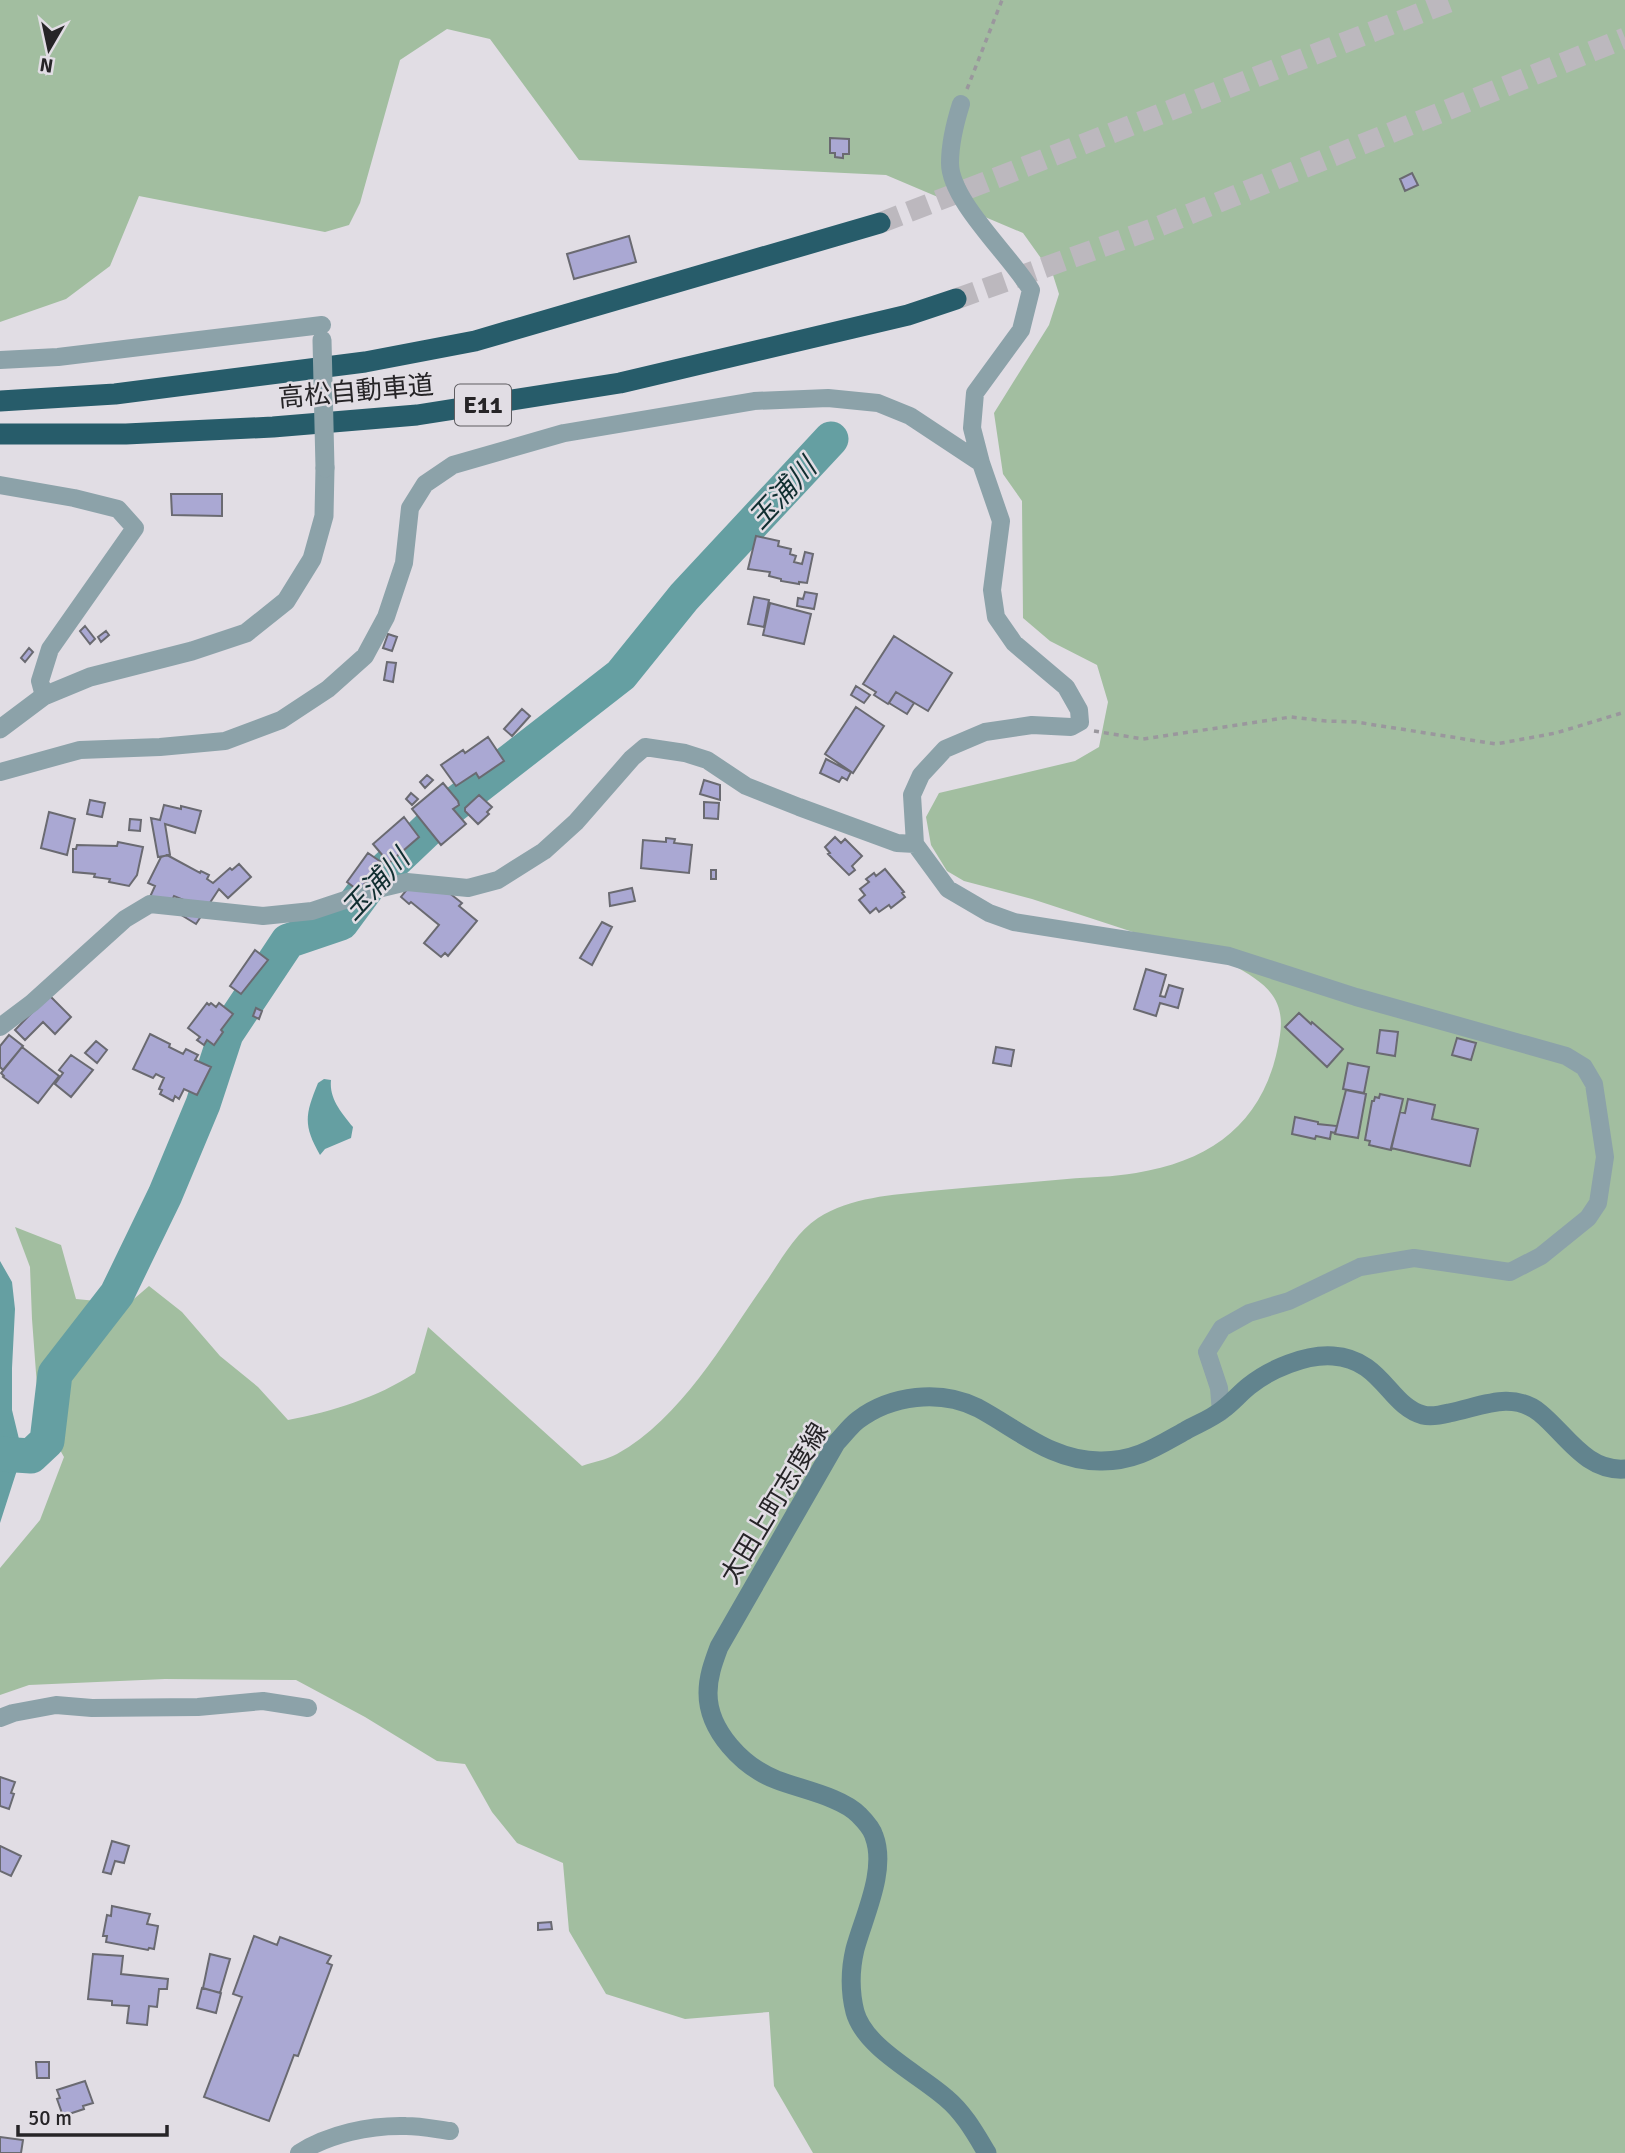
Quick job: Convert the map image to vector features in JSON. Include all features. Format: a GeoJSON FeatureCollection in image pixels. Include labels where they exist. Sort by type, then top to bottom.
{"type":"FeatureCollection","features":[{"type":"Feature","properties":{"kind":"highway","name":"高松自動車道"},"geometry":{"type":"LineString","coordinates":[[0,401],[115,394],[365,362],[475,341],[880,223]]}},
{"type":"Feature","properties":{"kind":"highway","name":"高松自動車道"},"geometry":{"type":"LineString","coordinates":[[0,434],[126,434],[273,427],[418,415],[621,383],[883,321],[956,299]]}},
{"type":"Feature","properties":{"kind":"main road","name":"太田上町志度線"},"geometry":{"type":"LineString","coordinates":[[986,2153],[970,2123],[948,2099],[872,2041],[856,2015],[850,1985],[855,1952],[878,1862],[874,1835],[857,1813],[831,1798],[774,1779],[751,1766],[734,1751],[722,1735],[713,1717],[708,1696],[709,1673],[719,1647],[836,1443],[857,1420],[884,1405],[914,1397],[945,1398],[976,1407],[1059,1455],[1088,1462],[1117,1461],[1143,1454],[1221,1412],[1252,1384],[1278,1369],[1306,1359],[1332,1356],[1356,1361],[1377,1375],[1408,1408],[1424,1416],[1485,1403],[1507,1401],[1525,1404],[1540,1413],[1589,1460],[1615,1469],[1625,1469]]}},
{"type":"Feature","properties":{"kind":"street"},"geometry":{"type":"LineString","coordinates":[[961,104],[953,133],[950,164],[952,176],[964,203],[1023,276],[1031,290],[1021,330],[975,393],[972,428],[1001,521],[992,590],[996,617],[1014,643],[1066,687],[1079,710],[1080,722],[1071,727],[1032,725],[985,732],[946,749],[921,775],[912,795],[915,844],[948,889],[989,913],[1014,922],[1229,956],[1356,997],[1566,1056],[1584,1067],[1594,1084],[1605,1157],[1598,1203],[1588,1218],[1541,1256],[1510,1272],[1414,1258],[1360,1266],[1289,1301],[1249,1313],[1222,1328],[1207,1352],[1219,1388],[1221,1412]]}},
{"type":"Feature","properties":{"kind":"street"},"geometry":{"type":"LineString","coordinates":[[0,360],[322,333],[326,468],[324,516],[312,559],[286,601],[246,633],[192,652],[90,677],[44,696],[0,729]]}},
{"type":"Feature","properties":{"kind":"street"},"geometry":{"type":"LineString","coordinates":[[0,772],[80,750],[225,741],[281,720],[328,689],[365,656],[386,617],[404,563],[410,508],[425,484],[453,465],[564,433],[754,401],[828,397],[878,403],[910,416],[981,463]]}},
{"type":"Feature","properties":{"kind":"street"},"geometry":{"type":"LineString","coordinates":[[0,485],[118,509],[135,528],[50,649],[40,681],[44,696]]}},
{"type":"Feature","properties":{"kind":"street"},"geometry":{"type":"LineString","coordinates":[[0,1027],[32,1003],[125,919],[150,904],[262,916],[312,911],[407,882],[468,888],[498,880],[544,851],[576,822],[632,758],[645,747],[685,753],[707,760],[746,786],[788,803],[897,843],[915,844]]}},
{"type":"Feature","properties":{"kind":"street"},"geometry":{"type":"LineString","coordinates":[[0,1717],[56,1705],[92,1708],[198,1707],[263,1701],[308,1708]]}},
{"type":"Feature","properties":{"kind":"street"},"geometry":{"type":"LineString","coordinates":[[299,2153],[322,2141],[364,2129],[406,2126],[450,2131]]}},
{"type":"Feature","properties":{"kind":"path"},"geometry":{"type":"LineString","coordinates":[[961,104],[1002,0]]}},
{"type":"Feature","properties":{"kind":"path"},"geometry":{"type":"LineString","coordinates":[[1071,727],[1143,739],[1291,717],[1356,722],[1496,744],[1556,733],[1625,712]]}},
{"type":"Feature","properties":{"kind":"green space"},"geometry":{"type":"Polygon","coordinates":[[[0,0],[1625,0],[1625,2153],[813,2153],[774,2086],[769,2012],[685,2019],[606,1994],[569,1931],[563,1863],[517,1843],[492,1812],[465,1764],[437,1761],[365,1717],[296,1680],[165,1679],[29,1685],[0,1695],[0,1568],[40,1520],[64,1457],[39,1413],[30,1267],[15,1227],[61,1245],[76,1299],[128,1304],[149,1286],[182,1312],[220,1356],[258,1387],[288,1420],[354,1402],[385,1390],[415,1373],[428,1327],[582,1466],[617,1454],[641,1438],[682,1398],[719,1351],[790,1246],[818,1218],[844,1205],[887,1196],[1127,1174],[1165,1167],[1191,1158],[1214,1146],[1251,1112],[1264,1090],[1274,1064],[1281,1021],[1275,1000],[1269,991],[1253,977],[1231,964],[1032,899],[964,881],[947,871],[931,845],[926,817],[939,793],[1075,761],[1099,747],[1108,702],[1097,665],[1050,641],[1023,618],[1022,501],[1003,474],[994,413],[1049,325],[1059,294],[1053,275],[1023,233],[886,175],[579,160],[490,39],[447,29],[400,60],[360,203],[349,225],[325,232],[139,196],[110,266],[66,299],[0,322],[0,0]]]}},
{"type":"Feature","properties":{"kind":"water"},"geometry":{"type":"Polygon","coordinates":[[[324,1079],[331,1080],[334,1100],[353,1127],[351,1138],[325,1149],[320,1155],[308,1127],[308,1112],[318,1083],[324,1079]]]}},
{"type":"Feature","properties":{"kind":"water"},"geometry":{"type":"Polygon","coordinates":[[[0,1261],[12,1282],[15,1309],[12,1410],[19,1439],[31,1456],[18,1467],[0,1523],[0,1261]]]}},
{"type":"Feature","properties":{"kind":"building"},"geometry":{"type":"Polygon","coordinates":[[[830,138],[849,139],[849,154],[843,154],[843,158],[830,153],[830,138]]]}},
{"type":"Feature","properties":{"kind":"building"},"geometry":{"type":"Polygon","coordinates":[[[1412,173],[1418,185],[1405,191],[1400,179],[1412,173]]]}},
{"type":"Feature","properties":{"kind":"building"},"geometry":{"type":"Polygon","coordinates":[[[629,236],[636,262],[574,279],[567,254],[629,236]]]}},
{"type":"Feature","properties":{"kind":"building"},"geometry":{"type":"Polygon","coordinates":[[[171,494],[222,494],[222,516],[172,515],[171,494]]]}},
{"type":"Feature","properties":{"kind":"building"},"geometry":{"type":"Polygon","coordinates":[[[756,536],[779,541],[778,546],[791,549],[790,554],[796,556],[794,562],[802,564],[805,552],[813,554],[807,583],[781,581],[769,576],[770,572],[748,569],[756,536]]]}},
{"type":"Feature","properties":{"kind":"building"},"geometry":{"type":"Polygon","coordinates":[[[805,592],[817,594],[814,609],[797,606],[798,598],[803,599],[805,592]]]}},
{"type":"Feature","properties":{"kind":"building"},"geometry":{"type":"Polygon","coordinates":[[[754,597],[769,600],[764,627],[748,624],[754,597]]]}},
{"type":"Feature","properties":{"kind":"building"},"geometry":{"type":"Polygon","coordinates":[[[770,603],[811,614],[804,644],[763,635],[770,603]]]}},
{"type":"Feature","properties":{"kind":"building"},"geometry":{"type":"Polygon","coordinates":[[[85,626],[95,639],[90,644],[80,631],[85,626]]]}},
{"type":"Feature","properties":{"kind":"building"},"geometry":{"type":"Polygon","coordinates":[[[106,631],[109,635],[101,642],[98,637],[106,631]]]}},
{"type":"Feature","properties":{"kind":"building"},"geometry":{"type":"Polygon","coordinates":[[[388,634],[397,637],[392,651],[383,648],[388,634]]]}},
{"type":"Feature","properties":{"kind":"building"},"geometry":{"type":"Polygon","coordinates":[[[894,636],[952,673],[928,711],[896,692],[888,704],[863,684],[894,636]]]}},
{"type":"Feature","properties":{"kind":"building"},"geometry":{"type":"Polygon","coordinates":[[[29,648],[33,652],[25,662],[21,658],[29,648]]]}},
{"type":"Feature","properties":{"kind":"building"},"geometry":{"type":"Polygon","coordinates":[[[387,662],[396,663],[393,682],[384,680],[387,662]]]}},
{"type":"Feature","properties":{"kind":"building"},"geometry":{"type":"Polygon","coordinates":[[[856,686],[870,695],[864,703],[851,695],[856,686]]]}},
{"type":"Feature","properties":{"kind":"building"},"geometry":{"type":"Polygon","coordinates":[[[896,692],[914,703],[907,714],[889,703],[896,692]]]}},
{"type":"Feature","properties":{"kind":"building"},"geometry":{"type":"Polygon","coordinates":[[[856,707],[884,726],[853,773],[825,754],[856,707]]]}},
{"type":"Feature","properties":{"kind":"building"},"geometry":{"type":"Polygon","coordinates":[[[522,709],[530,716],[512,736],[504,729],[522,709]]]}},
{"type":"Feature","properties":{"kind":"building"},"geometry":{"type":"Polygon","coordinates":[[[488,737],[504,761],[479,778],[476,773],[456,786],[441,765],[488,737]]]}},
{"type":"Feature","properties":{"kind":"building"},"geometry":{"type":"Polygon","coordinates":[[[826,759],[851,772],[847,780],[842,777],[839,782],[820,773],[826,759]]]}},
{"type":"Feature","properties":{"kind":"building"},"geometry":{"type":"Polygon","coordinates":[[[427,775],[433,780],[425,788],[420,782],[427,775]]]}},
{"type":"Feature","properties":{"kind":"building"},"geometry":{"type":"Polygon","coordinates":[[[704,780],[720,785],[720,800],[700,794],[704,780]]]}},
{"type":"Feature","properties":{"kind":"building"},"geometry":{"type":"Polygon","coordinates":[[[443,783],[458,801],[459,805],[453,809],[466,824],[441,845],[412,809],[443,783]]]}},
{"type":"Feature","properties":{"kind":"building"},"geometry":{"type":"Polygon","coordinates":[[[411,793],[418,799],[412,805],[406,799],[411,793]]]}},
{"type":"Feature","properties":{"kind":"building"},"geometry":{"type":"Polygon","coordinates":[[[479,795],[492,807],[487,812],[489,814],[478,824],[465,808],[479,795]]]}},
{"type":"Feature","properties":{"kind":"building"},"geometry":{"type":"Polygon","coordinates":[[[90,800],[105,803],[102,817],[87,814],[90,800]]]}},
{"type":"Feature","properties":{"kind":"building"},"geometry":{"type":"Polygon","coordinates":[[[704,802],[719,803],[718,819],[704,818],[704,802]]]}},
{"type":"Feature","properties":{"kind":"building"},"geometry":{"type":"Polygon","coordinates":[[[164,805],[201,811],[195,833],[165,824],[170,855],[158,857],[151,818],[160,820],[164,805]]]}},
{"type":"Feature","properties":{"kind":"building"},"geometry":{"type":"Polygon","coordinates":[[[49,812],[75,819],[67,855],[41,848],[49,812]]]}},
{"type":"Feature","properties":{"kind":"building"},"geometry":{"type":"Polygon","coordinates":[[[404,817],[419,837],[389,863],[373,844],[404,817]]]}},
{"type":"Feature","properties":{"kind":"building"},"geometry":{"type":"Polygon","coordinates":[[[130,819],[141,820],[140,831],[129,830],[130,819]]]}},
{"type":"Feature","properties":{"kind":"building"},"geometry":{"type":"Polygon","coordinates":[[[835,837],[841,843],[845,839],[862,856],[852,866],[855,870],[849,875],[828,854],[830,853],[825,847],[835,837]]]}},
{"type":"Feature","properties":{"kind":"building"},"geometry":{"type":"Polygon","coordinates":[[[666,838],[675,839],[674,843],[692,845],[689,873],[641,868],[643,840],[666,842],[666,838]]]}},
{"type":"Feature","properties":{"kind":"building"},"geometry":{"type":"Polygon","coordinates":[[[118,842],[143,847],[137,875],[129,886],[94,877],[95,874],[73,872],[73,849],[76,849],[77,845],[117,846],[118,842]]]}},
{"type":"Feature","properties":{"kind":"building"},"geometry":{"type":"Polygon","coordinates":[[[368,853],[381,862],[359,891],[347,882],[368,853]]]}},
{"type":"Feature","properties":{"kind":"building"},"geometry":{"type":"Polygon","coordinates":[[[167,855],[209,875],[207,879],[213,883],[239,864],[251,877],[228,898],[219,889],[196,924],[178,913],[186,901],[174,896],[168,909],[149,899],[155,886],[148,883],[161,857],[167,855]]]}},
{"type":"Feature","properties":{"kind":"building"},"geometry":{"type":"Polygon","coordinates":[[[885,869],[905,897],[891,908],[889,905],[879,912],[876,908],[870,913],[859,900],[865,895],[860,889],[869,882],[866,879],[885,869]]]}},
{"type":"Feature","properties":{"kind":"building"},"geometry":{"type":"Polygon","coordinates":[[[711,870],[716,870],[716,879],[711,879],[711,870]]]}},
{"type":"Feature","properties":{"kind":"building"},"geometry":{"type":"Polygon","coordinates":[[[434,881],[462,903],[459,906],[477,921],[448,956],[445,953],[441,957],[424,943],[439,925],[401,897],[413,882],[434,881]]]}},
{"type":"Feature","properties":{"kind":"building"},"geometry":{"type":"Polygon","coordinates":[[[632,888],[635,901],[610,906],[609,893],[632,888]]]}},
{"type":"Feature","properties":{"kind":"building"},"geometry":{"type":"Polygon","coordinates":[[[602,922],[612,927],[592,965],[580,958],[602,922]]]}},
{"type":"Feature","properties":{"kind":"building"},"geometry":{"type":"Polygon","coordinates":[[[255,950],[268,960],[241,994],[230,986],[255,950]]]}},
{"type":"Feature","properties":{"kind":"building"},"geometry":{"type":"Polygon","coordinates":[[[1146,969],[1166,975],[1160,996],[1165,997],[1169,985],[1183,989],[1178,1008],[1160,1003],[1156,1016],[1134,1009],[1146,969]]]}},
{"type":"Feature","properties":{"kind":"building"},"geometry":{"type":"Polygon","coordinates":[[[49,995],[71,1017],[55,1034],[43,1022],[25,1040],[15,1030],[49,995]]]}},
{"type":"Feature","properties":{"kind":"building"},"geometry":{"type":"Polygon","coordinates":[[[207,1003],[216,1007],[219,1003],[233,1014],[214,1045],[207,1040],[204,1045],[197,1040],[200,1037],[188,1028],[207,1003]]]}},
{"type":"Feature","properties":{"kind":"building"},"geometry":{"type":"Polygon","coordinates":[[[256,1008],[262,1011],[259,1019],[253,1016],[256,1008]]]}},
{"type":"Feature","properties":{"kind":"building"},"geometry":{"type":"Polygon","coordinates":[[[1299,1013],[1343,1049],[1327,1067],[1285,1027],[1299,1013]]]}},
{"type":"Feature","properties":{"kind":"building"},"geometry":{"type":"Polygon","coordinates":[[[1380,1030],[1398,1032],[1395,1056],[1377,1053],[1380,1030]]]}},
{"type":"Feature","properties":{"kind":"building"},"geometry":{"type":"Polygon","coordinates":[[[150,1034],[183,1054],[186,1049],[198,1055],[195,1060],[211,1067],[197,1095],[184,1089],[179,1099],[175,1096],[173,1101],[160,1094],[162,1090],[159,1089],[164,1078],[156,1074],[153,1078],[133,1069],[150,1034]]]}},
{"type":"Feature","properties":{"kind":"building"},"geometry":{"type":"Polygon","coordinates":[[[9,1035],[23,1046],[3,1070],[0,1067],[0,1046],[9,1035]]]}},
{"type":"Feature","properties":{"kind":"building"},"geometry":{"type":"Polygon","coordinates":[[[1457,1038],[1476,1043],[1471,1060],[1452,1055],[1457,1038]]]}},
{"type":"Feature","properties":{"kind":"building"},"geometry":{"type":"Polygon","coordinates":[[[96,1041],[107,1050],[97,1063],[85,1053],[96,1041]]]}},
{"type":"Feature","properties":{"kind":"building"},"geometry":{"type":"Polygon","coordinates":[[[22,1047],[59,1076],[38,1103],[1,1073],[22,1047]]]}},
{"type":"Feature","properties":{"kind":"building"},"geometry":{"type":"Polygon","coordinates":[[[996,1047],[1014,1050],[1011,1066],[993,1063],[996,1047]]]}},
{"type":"Feature","properties":{"kind":"building"},"geometry":{"type":"Polygon","coordinates":[[[71,1055],[93,1070],[71,1097],[55,1084],[63,1073],[59,1070],[71,1055]]]}},
{"type":"Feature","properties":{"kind":"building"},"geometry":{"type":"Polygon","coordinates":[[[1348,1063],[1369,1067],[1364,1093],[1343,1089],[1348,1063]]]}},
{"type":"Feature","properties":{"kind":"building"},"geometry":{"type":"Polygon","coordinates":[[[1346,1090],[1366,1094],[1358,1138],[1335,1134],[1346,1090]]]}},
{"type":"Feature","properties":{"kind":"building"},"geometry":{"type":"Polygon","coordinates":[[[1380,1094],[1403,1099],[1391,1150],[1369,1145],[1370,1141],[1365,1140],[1372,1101],[1375,1097],[1379,1098],[1380,1094]]]}},
{"type":"Feature","properties":{"kind":"building"},"geometry":{"type":"Polygon","coordinates":[[[1408,1099],[1435,1105],[1432,1119],[1478,1129],[1470,1166],[1391,1148],[1400,1112],[1405,1113],[1408,1099]]]}},
{"type":"Feature","properties":{"kind":"building"},"geometry":{"type":"Polygon","coordinates":[[[1295,1117],[1337,1126],[1335,1133],[1331,1132],[1330,1139],[1292,1134],[1295,1117]]]}},
{"type":"Feature","properties":{"kind":"building"},"geometry":{"type":"Polygon","coordinates":[[[0,1777],[15,1782],[9,1809],[0,1806],[0,1777]]]}},
{"type":"Feature","properties":{"kind":"building"},"geometry":{"type":"Polygon","coordinates":[[[112,1841],[129,1846],[124,1863],[115,1861],[111,1874],[103,1872],[112,1841]]]}},
{"type":"Feature","properties":{"kind":"building"},"geometry":{"type":"Polygon","coordinates":[[[0,1846],[21,1856],[11,1876],[0,1871],[0,1846]]]}},
{"type":"Feature","properties":{"kind":"building"},"geometry":{"type":"Polygon","coordinates":[[[112,1906],[150,1914],[147,1924],[158,1926],[154,1949],[106,1942],[107,1936],[103,1936],[107,1915],[111,1916],[112,1906]]]}},
{"type":"Feature","properties":{"kind":"building"},"geometry":{"type":"Polygon","coordinates":[[[551,1922],[552,1929],[538,1930],[538,1923],[551,1922]]]}},
{"type":"Feature","properties":{"kind":"building"},"geometry":{"type":"Polygon","coordinates":[[[254,1936],[277,1945],[280,1937],[331,1956],[327,1963],[332,1965],[298,2056],[294,2055],[269,2121],[204,2097],[242,1997],[233,1994],[254,1936]]]}},
{"type":"Feature","properties":{"kind":"building"},"geometry":{"type":"Polygon","coordinates":[[[93,1954],[123,1956],[121,1974],[168,1979],[167,1989],[159,1989],[157,2007],[149,2006],[147,2025],[127,2023],[129,2006],[88,1999],[93,1954]]]}},
{"type":"Feature","properties":{"kind":"building"},"geometry":{"type":"Polygon","coordinates":[[[210,1954],[230,1959],[220,1993],[203,1988],[210,1954]]]}},
{"type":"Feature","properties":{"kind":"building"},"geometry":{"type":"Polygon","coordinates":[[[202,1988],[221,1993],[216,2013],[197,2008],[202,1988]]]}},
{"type":"Feature","properties":{"kind":"building"},"geometry":{"type":"Polygon","coordinates":[[[36,2062],[49,2062],[49,2078],[37,2078],[36,2062]]]}},
{"type":"Feature","properties":{"kind":"building"},"geometry":{"type":"Polygon","coordinates":[[[85,2081],[93,2103],[63,2116],[57,2090],[85,2081]]]}},
{"type":"Feature","properties":{"kind":"building"},"geometry":{"type":"Polygon","coordinates":[[[0,2137],[23,2140],[21,2153],[0,2153],[0,2137]]]}},
{"type":"Feature","properties":{"kind":"waterway","name":"玉浦川"},"geometry":{"type":"LineString","coordinates":[[0,1454],[31,1456],[47,1441],[55,1374],[117,1294],[165,1195],[203,1104],[226,1034],[288,941],[341,923],[369,885],[450,808],[621,675],[684,597],[831,439]]}},
{"type":"Feature","properties":{"kind":"tunnel"},"geometry":{"type":"LineString","coordinates":[[880,223],[1454,0]]}},
{"type":"Feature","properties":{"kind":"tunnel"},"geometry":{"type":"LineString","coordinates":[[956,299],[1155,228],[1625,38]]}}]}
